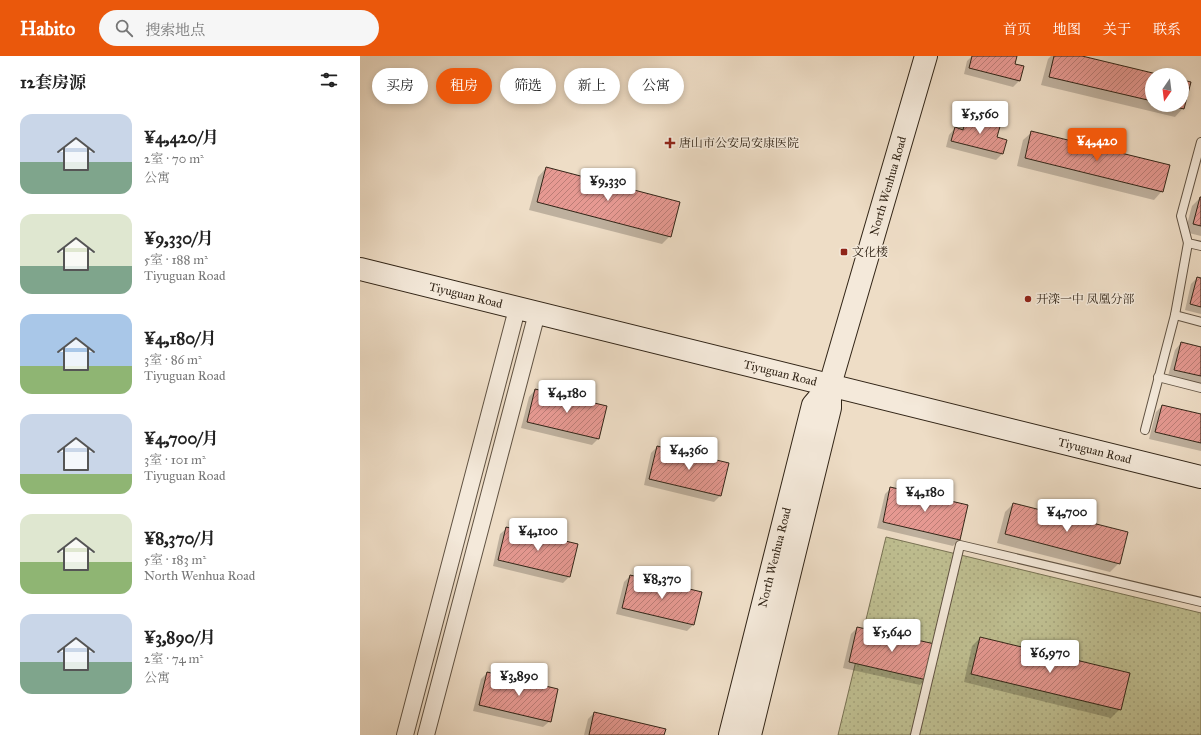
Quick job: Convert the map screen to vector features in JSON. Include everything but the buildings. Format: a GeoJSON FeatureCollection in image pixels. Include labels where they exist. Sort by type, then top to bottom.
{"type":"FeatureCollection","features":[{"type":"Feature","properties":{"kind":"street","name":"North Wenhua Road"},"geometry":{"type":"LineString","coordinates":[[750,735],[830,408],[830,385],[926,56]]}},
{"type":"Feature","properties":{"kind":"street","name":"Tiyuguan Road"},"geometry":{"type":"LineString","coordinates":[[360,269],[1201,477]]}},
{"type":"Feature","properties":{"kind":"street"},"geometry":{"type":"LineString","coordinates":[[405,735],[527,311]]}},
{"type":"Feature","properties":{"kind":"street"},"geometry":{"type":"LineString","coordinates":[[426,735],[527,311]]}},
{"type":"Feature","properties":{"kind":"street","name":"North Wenhua Road"},"geometry":{"type":"LineString","coordinates":[[730,735],[813,405],[830,385]]}},
{"type":"Feature","properties":{"kind":"lane"},"geometry":{"type":"LineString","coordinates":[[1145,430],[1158,377],[1176,315],[1188,243],[1182,216],[1201,142]]}},
{"type":"Feature","properties":{"kind":"lane"},"geometry":{"type":"LineString","coordinates":[[1188,243],[1201,246]]}},
{"type":"Feature","properties":{"kind":"lane"},"geometry":{"type":"LineString","coordinates":[[1176,315],[1201,322]]}},
{"type":"Feature","properties":{"kind":"lane"},"geometry":{"type":"LineString","coordinates":[[1158,377],[1201,388]]}},
{"type":"Feature","properties":{"kind":"lane"},"geometry":{"type":"LineString","coordinates":[[915,735],[960,545],[1201,602]]}},
{"type":"Feature","properties":{"kind":"green space"},"geometry":{"type":"Polygon","coordinates":[[[886,537],[1201,613],[1201,735],[838,735],[886,537]]]}},
{"type":"Feature","properties":{"kind":"place","name":"唐山市公安局安康医院"},"geometry":{"type":"Point","coordinates":[670,143]}},
{"type":"Feature","properties":{"kind":"place","name":"文化楼"},"geometry":{"type":"Point","coordinates":[844,252]}},
{"type":"Feature","properties":{"kind":"place","name":"开滦一中 凤凰分部"},"geometry":{"type":"Point","coordinates":[1028,299]}}]}
